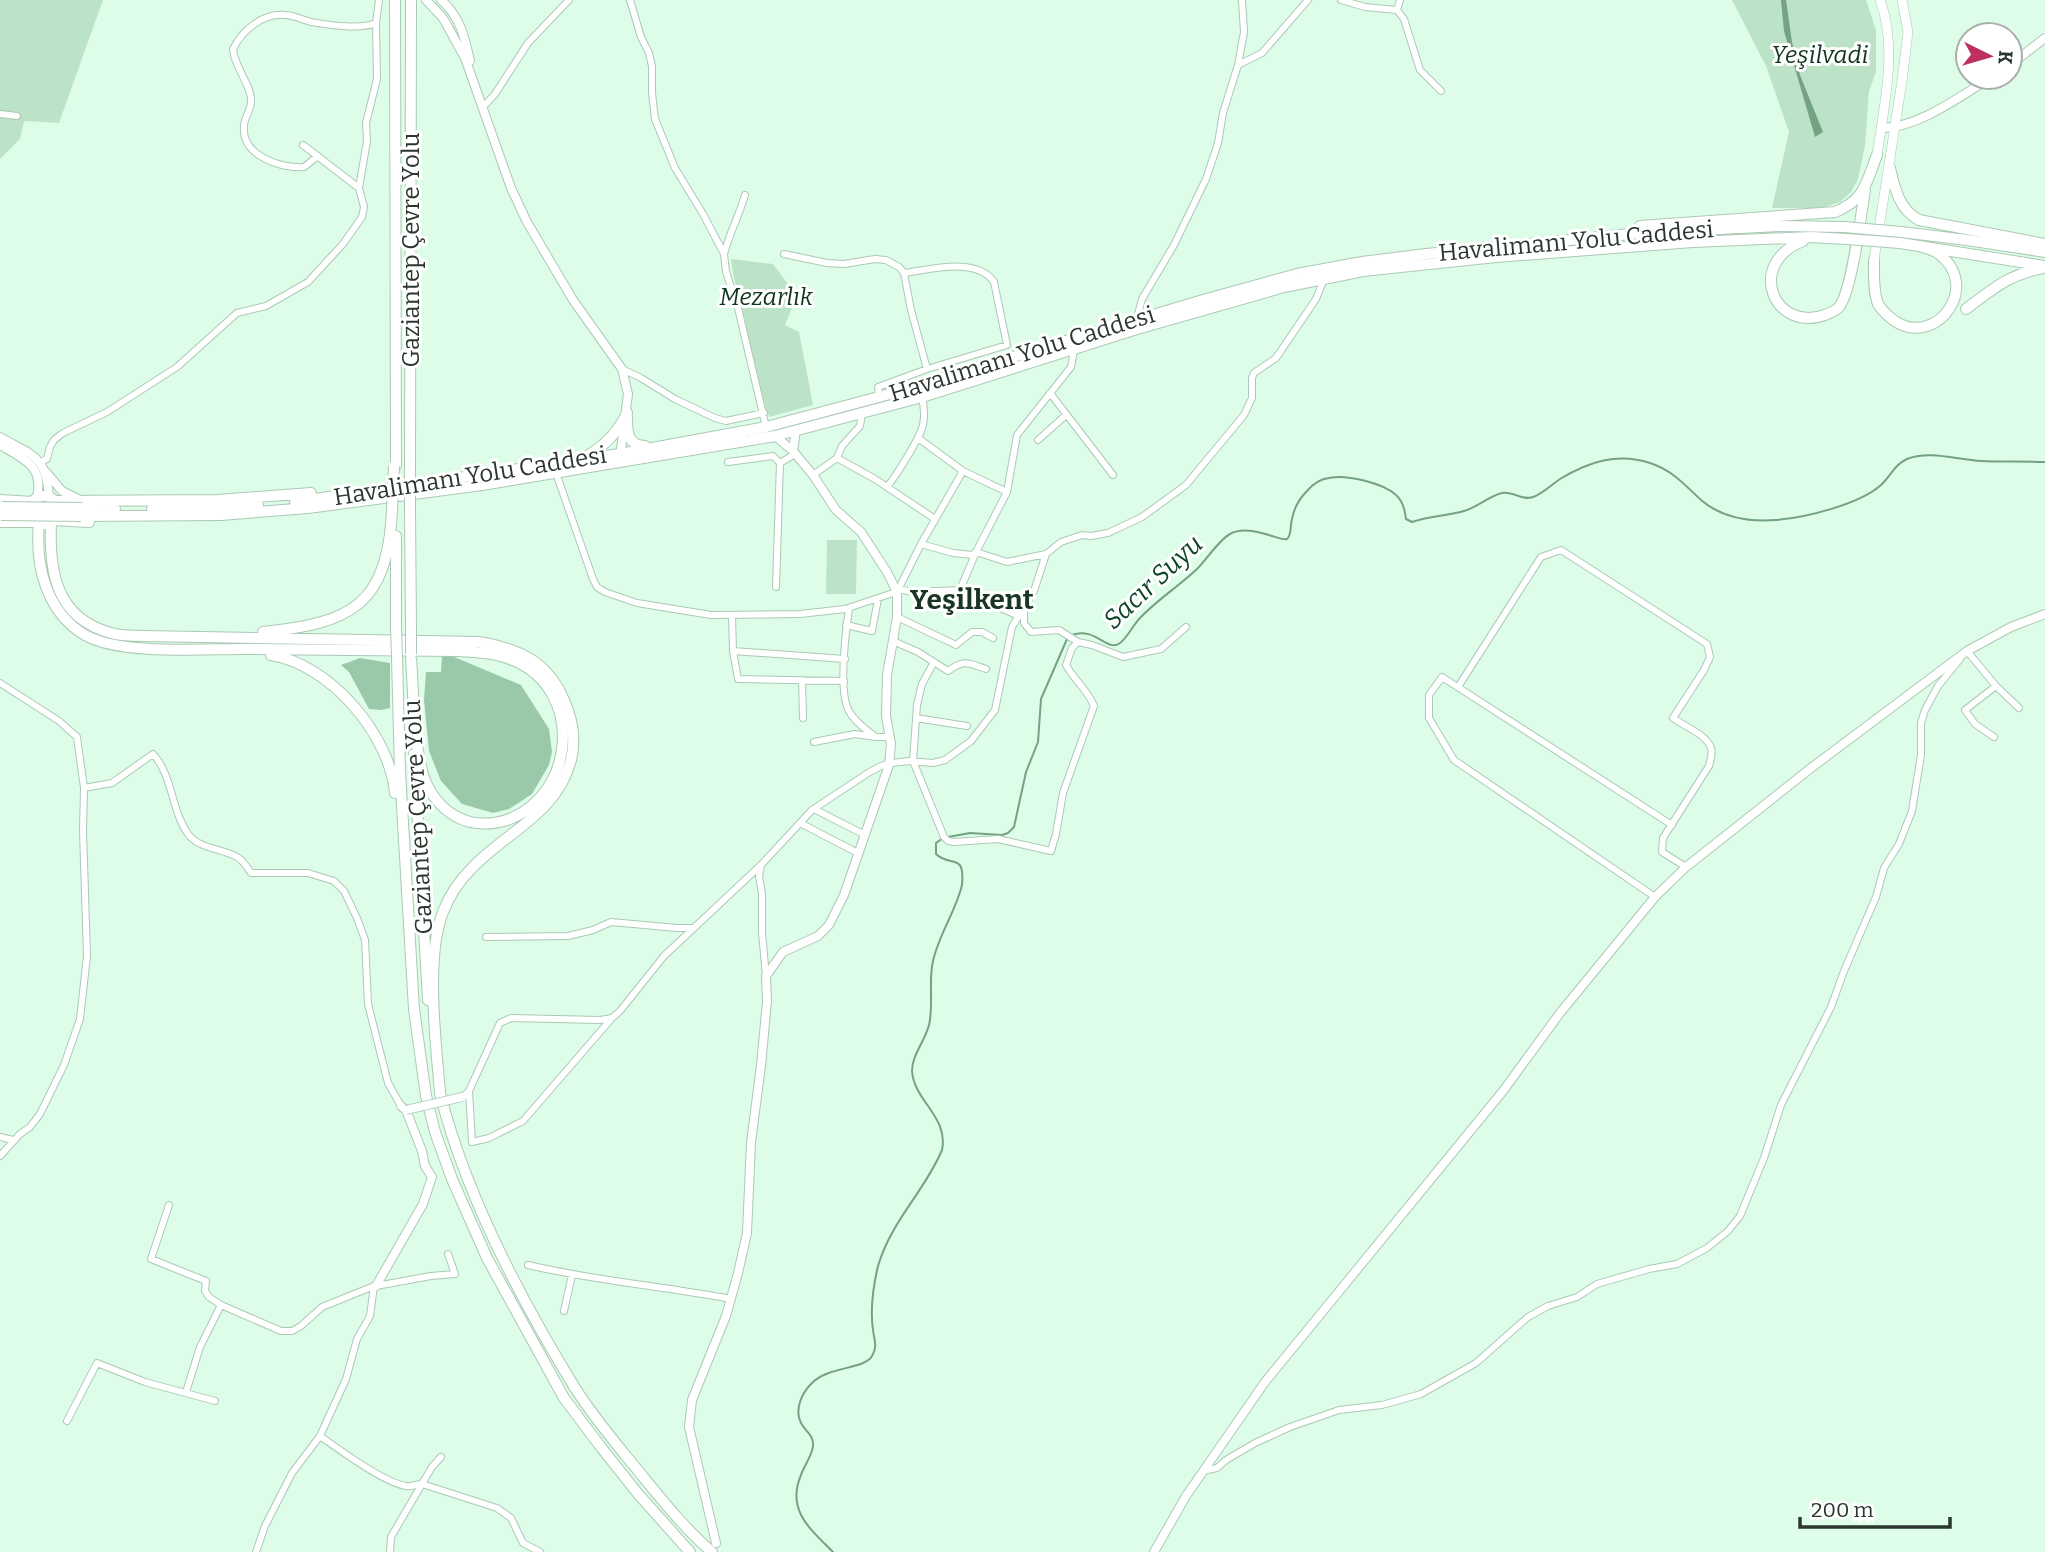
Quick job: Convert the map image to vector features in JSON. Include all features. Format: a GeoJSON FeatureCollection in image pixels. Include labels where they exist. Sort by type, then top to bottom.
{"type":"FeatureCollection","features":[{"type":"Feature","properties":{"kind":"highway","name":"Gaziantep Çevre Yolu"},"geometry":{"type":"LineString","coordinates":[[395,0],[394,510],[400,772],[414,1009],[426,1096],[435,1132],[452,1179],[487,1258],[564,1398],[639,1495],[690,1552]]}},
{"type":"Feature","properties":{"kind":"highway","name":"Gaziantep Çevre Yolu"},"geometry":{"type":"LineString","coordinates":[[411,2],[410,509],[414,771],[428,1008],[440,1092],[449,1127],[466,1173],[500,1252],[576,1389],[650,1486],[690,1532],[714,1548]]}},
{"type":"Feature","properties":{"kind":"highway"},"geometry":{"type":"LineString","coordinates":[[1811,237],[1787,248],[1778,257],[1770,279],[1780,306],[1809,318],[1829,314],[1839,307],[1849,286],[1865,188],[1877,155]]}},
{"type":"Feature","properties":{"kind":"highway"},"geometry":{"type":"LineString","coordinates":[[1890,168],[1898,197],[1905,209],[1919,220],[2045,244]]}},
{"type":"Feature","properties":{"kind":"highway"},"geometry":{"type":"LineString","coordinates":[[1522,244],[1569,234],[1633,227],[1835,212],[1857,200],[1865,188]]}},
{"type":"Feature","properties":{"kind":"highway","name":"Havalimanı Yolu Caddesi"},"geometry":{"type":"LineString","coordinates":[[82,508],[221,515],[349,503],[556,473],[665,446],[766,427],[880,397],[1138,318],[1297,274],[1362,262],[1522,244],[1779,226],[1844,227],[1900,238],[1919,246],[2045,267]]}},
{"type":"Feature","properties":{"kind":"highway","name":"Havalimanı Yolu Caddesi"},"geometry":{"type":"LineString","coordinates":[[0,511],[188,508],[307,501],[575,460],[616,459],[775,436],[922,397],[1218,305],[1284,287],[1363,271],[1496,257],[1693,242],[1811,237],[1967,240],[2045,253]]}},
{"type":"Feature","properties":{"kind":"highway"},"geometry":{"type":"LineString","coordinates":[[1874,260],[1878,303],[1890,318],[1901,325],[1914,328],[1932,323],[1948,312],[1954,302],[1956,281],[1953,270],[1937,252],[1919,246]]}},
{"type":"Feature","properties":{"kind":"highway"},"geometry":{"type":"LineString","coordinates":[[1966,309],[2008,278],[2045,267]]}},
{"type":"Feature","properties":{"kind":"highway"},"geometry":{"type":"LineString","coordinates":[[627,413],[630,441],[634,444],[665,446]]}},
{"type":"Feature","properties":{"kind":"highway"},"geometry":{"type":"LineString","coordinates":[[575,460],[601,448],[612,438],[627,413]]}},
{"type":"Feature","properties":{"kind":"highway"},"geometry":{"type":"LineString","coordinates":[[0,511],[44,496],[82,508]]}},
{"type":"Feature","properties":{"kind":"highway"},"geometry":{"type":"LineString","coordinates":[[52,499],[57,512],[45,522],[39,560],[50,597],[68,621],[84,634],[111,644],[184,649],[457,651],[497,656],[515,661],[528,669],[541,680],[551,694],[559,714],[563,743],[558,767],[544,795],[533,807],[497,823],[479,824],[452,814],[434,796],[427,784],[419,752],[411,657]]}},
{"type":"Feature","properties":{"kind":"highway"},"geometry":{"type":"LineString","coordinates":[[35,500],[30,514],[45,522]]}},
{"type":"Feature","properties":{"kind":"highway"},"geometry":{"type":"LineString","coordinates":[[0,511],[45,522],[176,522],[257,519],[318,512],[349,503]]}},
{"type":"Feature","properties":{"kind":"highway"},"geometry":{"type":"LineString","coordinates":[[185,636],[281,630],[316,624],[346,614],[362,601],[382,572],[391,537],[394,510]]}},
{"type":"Feature","properties":{"kind":"highway"},"geometry":{"type":"LineString","coordinates":[[45,522],[54,580],[61,595],[85,621],[110,633],[479,642],[519,652],[549,674],[569,710],[573,743],[570,763],[562,785],[537,814],[473,866],[454,889],[442,914],[435,939],[435,1022],[440,1092]]}},
{"type":"Feature","properties":{"kind":"highway"},"geometry":{"type":"LineString","coordinates":[[184,649],[259,653],[294,661],[333,686],[377,739],[389,764],[394,787],[414,1009]]}},
{"type":"Feature","properties":{"kind":"main road"},"geometry":{"type":"LineString","coordinates":[[1877,155],[1889,58],[1888,27],[1880,0]]}},
{"type":"Feature","properties":{"kind":"main road"},"geometry":{"type":"LineString","coordinates":[[1874,260],[1890,168],[1908,32],[1902,0]]}},
{"type":"Feature","properties":{"kind":"street"},"geometry":{"type":"LineString","coordinates":[[40,462],[47,459],[54,440],[63,433],[107,412],[177,367],[237,313],[266,306],[308,282],[343,244],[362,218],[364,207],[359,188],[367,141],[366,123],[377,79],[376,23],[379,0]]}},
{"type":"Feature","properties":{"kind":"street"},"geometry":{"type":"LineString","coordinates":[[426,0],[434,6],[450,29],[475,85],[511,188],[527,222],[573,300],[622,369],[628,394],[627,413],[616,459]]}},
{"type":"Feature","properties":{"kind":"street"},"geometry":{"type":"LineString","coordinates":[[441,0],[459,22],[475,85]]}},
{"type":"Feature","properties":{"kind":"street"},"geometry":{"type":"LineString","coordinates":[[558,10],[559,0]]}},
{"type":"Feature","properties":{"kind":"street"},"geometry":{"type":"LineString","coordinates":[[483,107],[495,94],[521,52],[569,0]]}},
{"type":"Feature","properties":{"kind":"street"},"geometry":{"type":"LineString","coordinates":[[630,0],[652,66],[654,119],[675,168],[724,254]]}},
{"type":"Feature","properties":{"kind":"street"},"geometry":{"type":"LineString","coordinates":[[1138,318],[1142,299],[1174,245],[1206,179],[1218,143],[1244,32],[1242,0]]}},
{"type":"Feature","properties":{"kind":"street"},"geometry":{"type":"LineString","coordinates":[[1238,65],[1262,53],[1308,0]]}},
{"type":"Feature","properties":{"kind":"street"},"geometry":{"type":"LineString","coordinates":[[1341,0],[1365,7],[1397,10],[1404,19],[1420,70],[1441,92]]}},
{"type":"Feature","properties":{"kind":"street"},"geometry":{"type":"LineString","coordinates":[[1397,10],[1400,0]]}},
{"type":"Feature","properties":{"kind":"street"},"geometry":{"type":"LineString","coordinates":[[318,156],[304,167],[291,167],[265,159],[251,148],[243,129],[252,101],[238,70],[233,49],[242,34],[252,26],[278,15],[355,27],[376,23]]}},
{"type":"Feature","properties":{"kind":"street"},"geometry":{"type":"LineString","coordinates":[[2024,54],[2045,38]]}},
{"type":"Feature","properties":{"kind":"street"},"geometry":{"type":"LineString","coordinates":[[1881,128],[1895,128],[1934,112],[1969,91]]}},
{"type":"Feature","properties":{"kind":"street"},"geometry":{"type":"LineString","coordinates":[[0,114],[17,116]]}},
{"type":"Feature","properties":{"kind":"street"},"geometry":{"type":"LineString","coordinates":[[303,145],[359,188]]}},
{"type":"Feature","properties":{"kind":"street"},"geometry":{"type":"LineString","coordinates":[[745,195],[724,254],[726,272],[738,308],[766,427]]}},
{"type":"Feature","properties":{"kind":"street"},"geometry":{"type":"LineString","coordinates":[[784,254],[836,263],[886,260],[899,267],[904,273],[927,369]]}},
{"type":"Feature","properties":{"kind":"street"},"geometry":{"type":"LineString","coordinates":[[880,397],[878,387],[1007,345],[994,282],[990,275],[972,268],[958,267],[904,273]]}},
{"type":"Feature","properties":{"kind":"street"},"geometry":{"type":"LineString","coordinates":[[921,544],[960,555],[972,555],[976,552],[1007,562],[1046,554],[1061,542],[1082,535],[1108,533],[1142,517],[1186,485],[1244,415],[1252,398],[1254,373],[1276,358],[1316,299],[1324,278]]}},
{"type":"Feature","properties":{"kind":"street"},"geometry":{"type":"LineString","coordinates":[[960,590],[1007,492],[1017,435],[1071,367],[1074,350]]}},
{"type":"Feature","properties":{"kind":"street"},"geometry":{"type":"LineString","coordinates":[[622,369],[715,418],[726,421],[764,413]]}},
{"type":"Feature","properties":{"kind":"street"},"geometry":{"type":"LineString","coordinates":[[1050,393],[1113,475]]}},
{"type":"Feature","properties":{"kind":"street"},"geometry":{"type":"LineString","coordinates":[[887,487],[918,438],[923,421],[922,397]]}},
{"type":"Feature","properties":{"kind":"street"},"geometry":{"type":"LineString","coordinates":[[813,475],[837,458],[842,446],[860,426],[862,413]]}},
{"type":"Feature","properties":{"kind":"street"},"geometry":{"type":"LineString","coordinates":[[1038,440],[1066,415]]}},
{"type":"Feature","properties":{"kind":"street"},"geometry":{"type":"LineString","coordinates":[[780,463],[794,452],[796,430]]}},
{"type":"Feature","properties":{"kind":"street"},"geometry":{"type":"LineString","coordinates":[[775,436],[794,452],[813,475],[835,510],[861,532],[897,592]]}},
{"type":"Feature","properties":{"kind":"street"},"geometry":{"type":"LineString","coordinates":[[0,437],[37,458],[62,491],[76,499],[82,508]]}},
{"type":"Feature","properties":{"kind":"street"},"geometry":{"type":"LineString","coordinates":[[918,438],[963,471],[1007,492]]}},
{"type":"Feature","properties":{"kind":"street"},"geometry":{"type":"LineString","coordinates":[[0,445],[31,464],[37,471],[40,486],[35,500]]}},
{"type":"Feature","properties":{"kind":"street"},"geometry":{"type":"LineString","coordinates":[[728,461],[773,456],[780,463],[776,587]]}},
{"type":"Feature","properties":{"kind":"street"},"geometry":{"type":"LineString","coordinates":[[837,458],[935,519]]}},
{"type":"Feature","properties":{"kind":"street"},"geometry":{"type":"LineString","coordinates":[[45,471],[52,499]]}},
{"type":"Feature","properties":{"kind":"street"},"geometry":{"type":"LineString","coordinates":[[765,976],[783,952],[818,936],[829,925],[844,895],[889,765],[891,744],[886,716],[887,675],[897,617],[897,592],[963,471]]}},
{"type":"Feature","properties":{"kind":"street"},"geometry":{"type":"LineString","coordinates":[[556,473],[597,587],[637,603],[711,615],[800,614],[849,608],[897,592],[960,590],[1019,615]]}},
{"type":"Feature","properties":{"kind":"street"},"geometry":{"type":"LineString","coordinates":[[1458,687],[1541,557],[1562,550],[1707,644],[1710,657],[1673,718],[1704,739],[1711,746],[1712,755],[1709,766],[1663,838],[1662,852],[1686,867]]}},
{"type":"Feature","properties":{"kind":"street"},"geometry":{"type":"LineString","coordinates":[[612,1018],[511,1018],[500,1023],[465,1094],[472,1142],[489,1138],[523,1121],[612,1018],[664,956],[761,865],[814,809],[881,766],[945,760],[971,741],[995,710],[1012,627],[1034,591],[1046,554]]}},
{"type":"Feature","properties":{"kind":"street"},"geometry":{"type":"LineString","coordinates":[[846,625],[872,631],[878,598]]}},
{"type":"Feature","properties":{"kind":"street"},"geometry":{"type":"LineString","coordinates":[[1024,607],[1024,623],[1031,632],[1059,630],[1074,639],[1123,657],[1161,649],[1186,627]]}},
{"type":"Feature","properties":{"kind":"street"},"geometry":{"type":"LineString","coordinates":[[849,608],[844,681],[848,709],[862,727],[876,737]]}},
{"type":"Feature","properties":{"kind":"street"},"geometry":{"type":"LineString","coordinates":[[1154,1552],[1186,1496],[1265,1382],[1503,1091],[1560,1013],[1655,897],[1686,867],[1811,768],[1965,652],[2045,614]]}},
{"type":"Feature","properties":{"kind":"street"},"geometry":{"type":"LineString","coordinates":[[732,615],[733,651],[738,679],[844,681]]}},
{"type":"Feature","properties":{"kind":"street"},"geometry":{"type":"LineString","coordinates":[[897,617],[956,645],[972,632],[982,632],[993,638]]}},
{"type":"Feature","properties":{"kind":"street"},"geometry":{"type":"LineString","coordinates":[[934,662],[922,684],[916,705],[913,761],[946,839],[998,839],[1051,850],[1063,793],[1094,706],[1088,692],[1072,676],[1066,665],[1074,639]]}},
{"type":"Feature","properties":{"kind":"street"},"geometry":{"type":"LineString","coordinates":[[893,641],[948,671],[964,662],[986,669]]}},
{"type":"Feature","properties":{"kind":"street"},"geometry":{"type":"LineString","coordinates":[[733,651],[845,659]]}},
{"type":"Feature","properties":{"kind":"street"},"geometry":{"type":"LineString","coordinates":[[1965,652],[2018,708]]}},
{"type":"Feature","properties":{"kind":"street"},"geometry":{"type":"LineString","coordinates":[[1203,1471],[1217,1468],[1255,1443],[1339,1409],[1382,1405],[1421,1394],[1476,1363],[1528,1317],[1548,1306],[1577,1297],[1597,1284],[1677,1264],[1707,1248],[1728,1231],[1740,1216],[1765,1158],[1781,1105],[1831,1007],[1876,897],[1884,868],[1899,844],[1912,811],[1921,755],[1921,723],[1925,710],[1938,686],[1965,652]]}},
{"type":"Feature","properties":{"kind":"street"},"geometry":{"type":"LineString","coordinates":[[1655,897],[1454,760],[1429,718],[1429,695],[1442,677],[1672,825]]}},
{"type":"Feature","properties":{"kind":"street"},"geometry":{"type":"LineString","coordinates":[[802,680],[803,718]]}},
{"type":"Feature","properties":{"kind":"street"},"geometry":{"type":"LineString","coordinates":[[0,682],[60,721],[77,737],[84,788],[87,956],[80,1019],[64,1065],[40,1114],[0,1156]]}},
{"type":"Feature","properties":{"kind":"street"},"geometry":{"type":"LineString","coordinates":[[1994,737],[1975,724],[1965,710],[1996,686]]}},
{"type":"Feature","properties":{"kind":"street"},"geometry":{"type":"LineString","coordinates":[[916,718],[967,726]]}},
{"type":"Feature","properties":{"kind":"street"},"geometry":{"type":"LineString","coordinates":[[814,742],[855,734],[890,737]]}},
{"type":"Feature","properties":{"kind":"street"},"geometry":{"type":"LineString","coordinates":[[84,788],[112,783],[153,754],[171,790],[181,822],[192,838],[205,846],[240,858],[251,873],[308,873],[334,881],[339,886],[357,918],[365,940],[368,1004],[388,1083],[404,1108],[422,1151],[425,1166],[432,1177],[424,1204],[376,1286]]}},
{"type":"Feature","properties":{"kind":"street"},"geometry":{"type":"LineString","coordinates":[[814,809],[865,835]]}},
{"type":"Feature","properties":{"kind":"street"},"geometry":{"type":"LineString","coordinates":[[800,823],[858,853]]}},
{"type":"Feature","properties":{"kind":"street"},"geometry":{"type":"LineString","coordinates":[[714,1548],[689,1427],[692,1400],[726,1316],[747,1233],[751,1142],[767,1001],[761,865]]}},
{"type":"Feature","properties":{"kind":"street"},"geometry":{"type":"LineString","coordinates":[[485,937],[568,936],[611,922],[694,928]]}},
{"type":"Feature","properties":{"kind":"street"},"geometry":{"type":"LineString","coordinates":[[404,1108],[465,1094]]}},
{"type":"Feature","properties":{"kind":"street"},"geometry":{"type":"LineString","coordinates":[[0,1137],[13,1140]]}},
{"type":"Feature","properties":{"kind":"street"},"geometry":{"type":"LineString","coordinates":[[169,1205],[151,1259],[206,1281],[205,1291],[209,1297],[221,1305],[281,1331],[292,1331],[322,1307],[374,1286],[370,1316],[358,1339],[346,1378],[320,1436],[292,1473],[265,1526],[256,1552]]}},
{"type":"Feature","properties":{"kind":"street"},"geometry":{"type":"LineString","coordinates":[[376,1286],[455,1274],[448,1254]]}},
{"type":"Feature","properties":{"kind":"street"},"geometry":{"type":"LineString","coordinates":[[528,1265],[572,1275],[731,1299]]}},
{"type":"Feature","properties":{"kind":"street"},"geometry":{"type":"LineString","coordinates":[[564,1311],[572,1275]]}},
{"type":"Feature","properties":{"kind":"street"},"geometry":{"type":"LineString","coordinates":[[186,1392],[200,1347],[221,1305]]}},
{"type":"Feature","properties":{"kind":"street"},"geometry":{"type":"LineString","coordinates":[[67,1421],[96,1363],[145,1382],[215,1401]]}},
{"type":"Feature","properties":{"kind":"street"},"geometry":{"type":"LineString","coordinates":[[320,1436],[354,1460],[387,1478],[407,1486],[422,1484],[497,1508],[511,1518],[523,1543],[540,1552]]}},
{"type":"Feature","properties":{"kind":"street"},"geometry":{"type":"LineString","coordinates":[[390,1552],[391,1537],[432,1467],[442,1457]]}},
{"type":"Feature","properties":{"kind":"green space"},"geometry":{"type":"Polygon","coordinates":[[[0,0],[103,0],[59,123],[24,121],[20,139],[0,159],[0,0]]]}},
{"type":"Feature","properties":{"kind":"green space","name":"Yeşilvadi"},"geometry":{"type":"Polygon","coordinates":[[[1732,0],[1866,0],[1876,30],[1876,72],[1869,91],[1865,146],[1858,179],[1851,192],[1840,202],[1822,208],[1772,208],[1789,132],[1766,66],[1732,0]]]}},
{"type":"Feature","properties":{"kind":"green space","name":"Mezarlık"},"geometry":{"type":"Polygon","coordinates":[[[731,259],[773,264],[797,296],[785,325],[799,332],[813,405],[769,417],[754,369],[731,259]]]}},
{"type":"Feature","properties":{"kind":"green space"},"geometry":{"type":"Polygon","coordinates":[[[827,540],[857,540],[856,594],[826,594],[827,540]]]}},
{"type":"Feature","properties":{"kind":"shaded area"},"geometry":{"type":"Polygon","coordinates":[[[1781,0],[1786,0],[1800,75],[1823,132],[1815,137],[1784,31],[1781,0]]]}},
{"type":"Feature","properties":{"kind":"shaded area"},"geometry":{"type":"Polygon","coordinates":[[[442,656],[452,656],[521,685],[549,729],[552,752],[549,765],[532,794],[509,809],[493,813],[462,804],[441,781],[429,751],[424,700],[426,672],[441,672],[442,656]]]}},
{"type":"Feature","properties":{"kind":"shaded area"},"geometry":{"type":"Polygon","coordinates":[[[360,658],[390,663],[390,708],[369,709],[349,672],[341,665],[360,658]]]}},
{"type":"Feature","properties":{"kind":"waterway","name":"Sacır Suyu"},"geometry":{"type":"LineString","coordinates":[[1072,635],[1088,634],[1111,645],[1120,643],[1137,621],[1197,569],[1226,537],[1238,531],[1246,531],[1287,539],[1299,500],[1320,481],[1336,477],[1374,483],[1390,491],[1398,497],[1406,519],[1412,522],[1464,511],[1502,493],[1533,497],[1581,468],[1626,458],[1650,463],[1665,470],[1709,506],[1727,515],[1766,520],[1788,519],[1846,504],[1872,492],[1903,461],[1916,456],[2045,462]]}},
{"type":"Feature","properties":{"kind":"waterway","name":"Sacır Suyu"},"geometry":{"type":"LineString","coordinates":[[948,837],[970,833],[1002,835],[1014,827],[1026,772],[1038,742],[1041,699],[1067,639]]}},
{"type":"Feature","properties":{"kind":"waterway","name":"Sacır Suyu"},"geometry":{"type":"LineString","coordinates":[[833,1552],[809,1527],[798,1509],[797,1487],[813,1446],[811,1436],[798,1413],[805,1392],[818,1378],[861,1364],[874,1353],[872,1306],[878,1266],[899,1220],[927,1179],[942,1150],[941,1128],[914,1082],[912,1071],[914,1059],[929,1025],[933,961],[962,885],[959,864],[936,854],[936,843],[943,838]]}},
{"type":"Feature","properties":{"kind":"district","name":"Yeşilkent"},"geometry":{"type":"Point","coordinates":[972,599]}}]}
